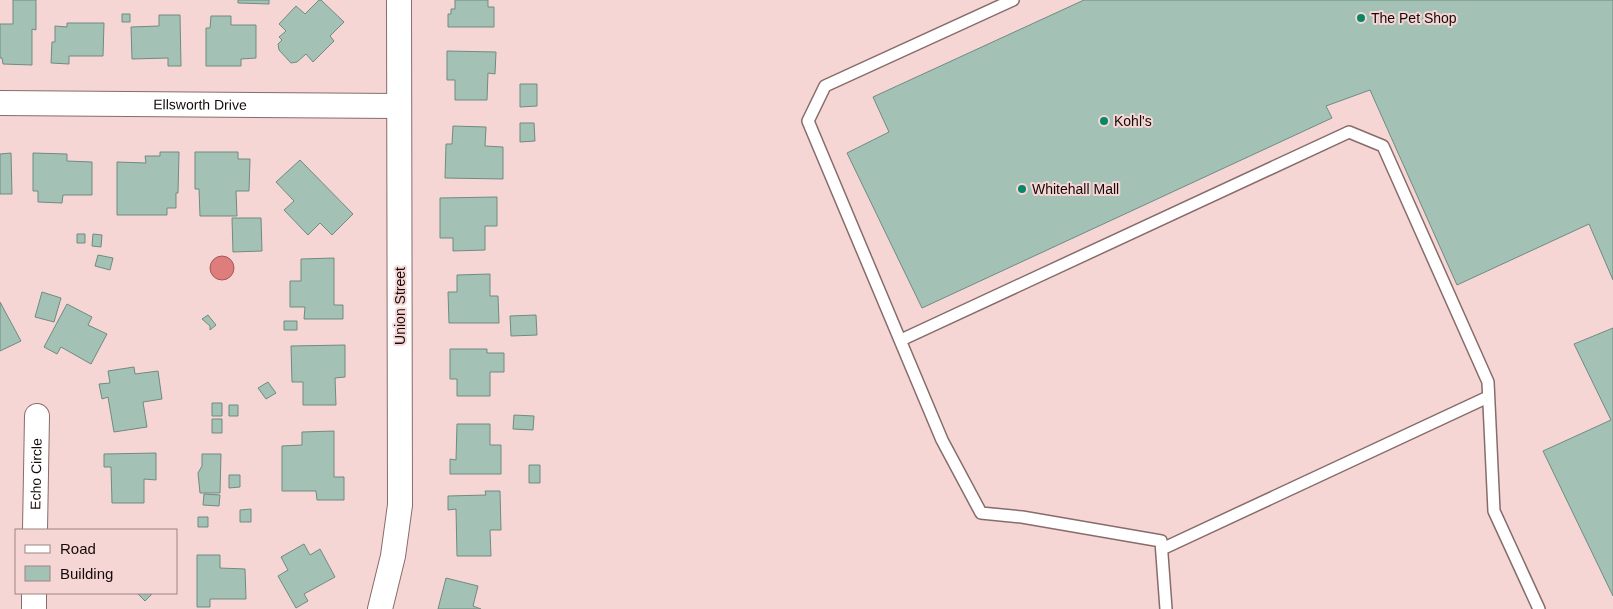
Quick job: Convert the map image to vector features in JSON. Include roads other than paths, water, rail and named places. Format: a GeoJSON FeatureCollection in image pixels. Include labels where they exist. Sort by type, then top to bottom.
{"type":"FeatureCollection","features":[{"type":"Feature","properties":{"kind":"street","name":"Union Street"},"geometry":{"type":"LineString","coordinates":[[380,609],[393,556],[400,504],[400,0]]}},
{"type":"Feature","properties":{"kind":"street","name":"Ellsworth Drive"},"geometry":{"type":"LineString","coordinates":[[0,103],[399,106]]}},
{"type":"Feature","properties":{"kind":"street","name":"Echo Circle"},"geometry":{"type":"LineString","coordinates":[[35,529],[37,416]]}},
{"type":"Feature","properties":{"kind":"street"},"geometry":{"type":"LineString","coordinates":[[34,594],[34,609]]}},
{"type":"Feature","properties":{"kind":"lane"},"geometry":{"type":"LineString","coordinates":[[1012,0],[825,86],[808,121],[942,440],[981,512],[1022,517],[1161,541],[1166,609]]}},
{"type":"Feature","properties":{"kind":"lane"},"geometry":{"type":"LineString","coordinates":[[901,340],[1349,132],[1383,146],[1488,382],[1494,511],[1539,609]]}},
{"type":"Feature","properties":{"kind":"lane"},"geometry":{"type":"LineString","coordinates":[[1162,549],[1488,397]]}},
{"type":"Feature","properties":{"kind":"place","name":"The Pet Shop"},"geometry":{"type":"Point","coordinates":[1361,18]}},
{"type":"Feature","properties":{"kind":"place","name":"Kohl's"},"geometry":{"type":"Point","coordinates":[1104,121]}},
{"type":"Feature","properties":{"kind":"place","name":"Whitehall Mall"},"geometry":{"type":"Point","coordinates":[1022,189]}}]}
